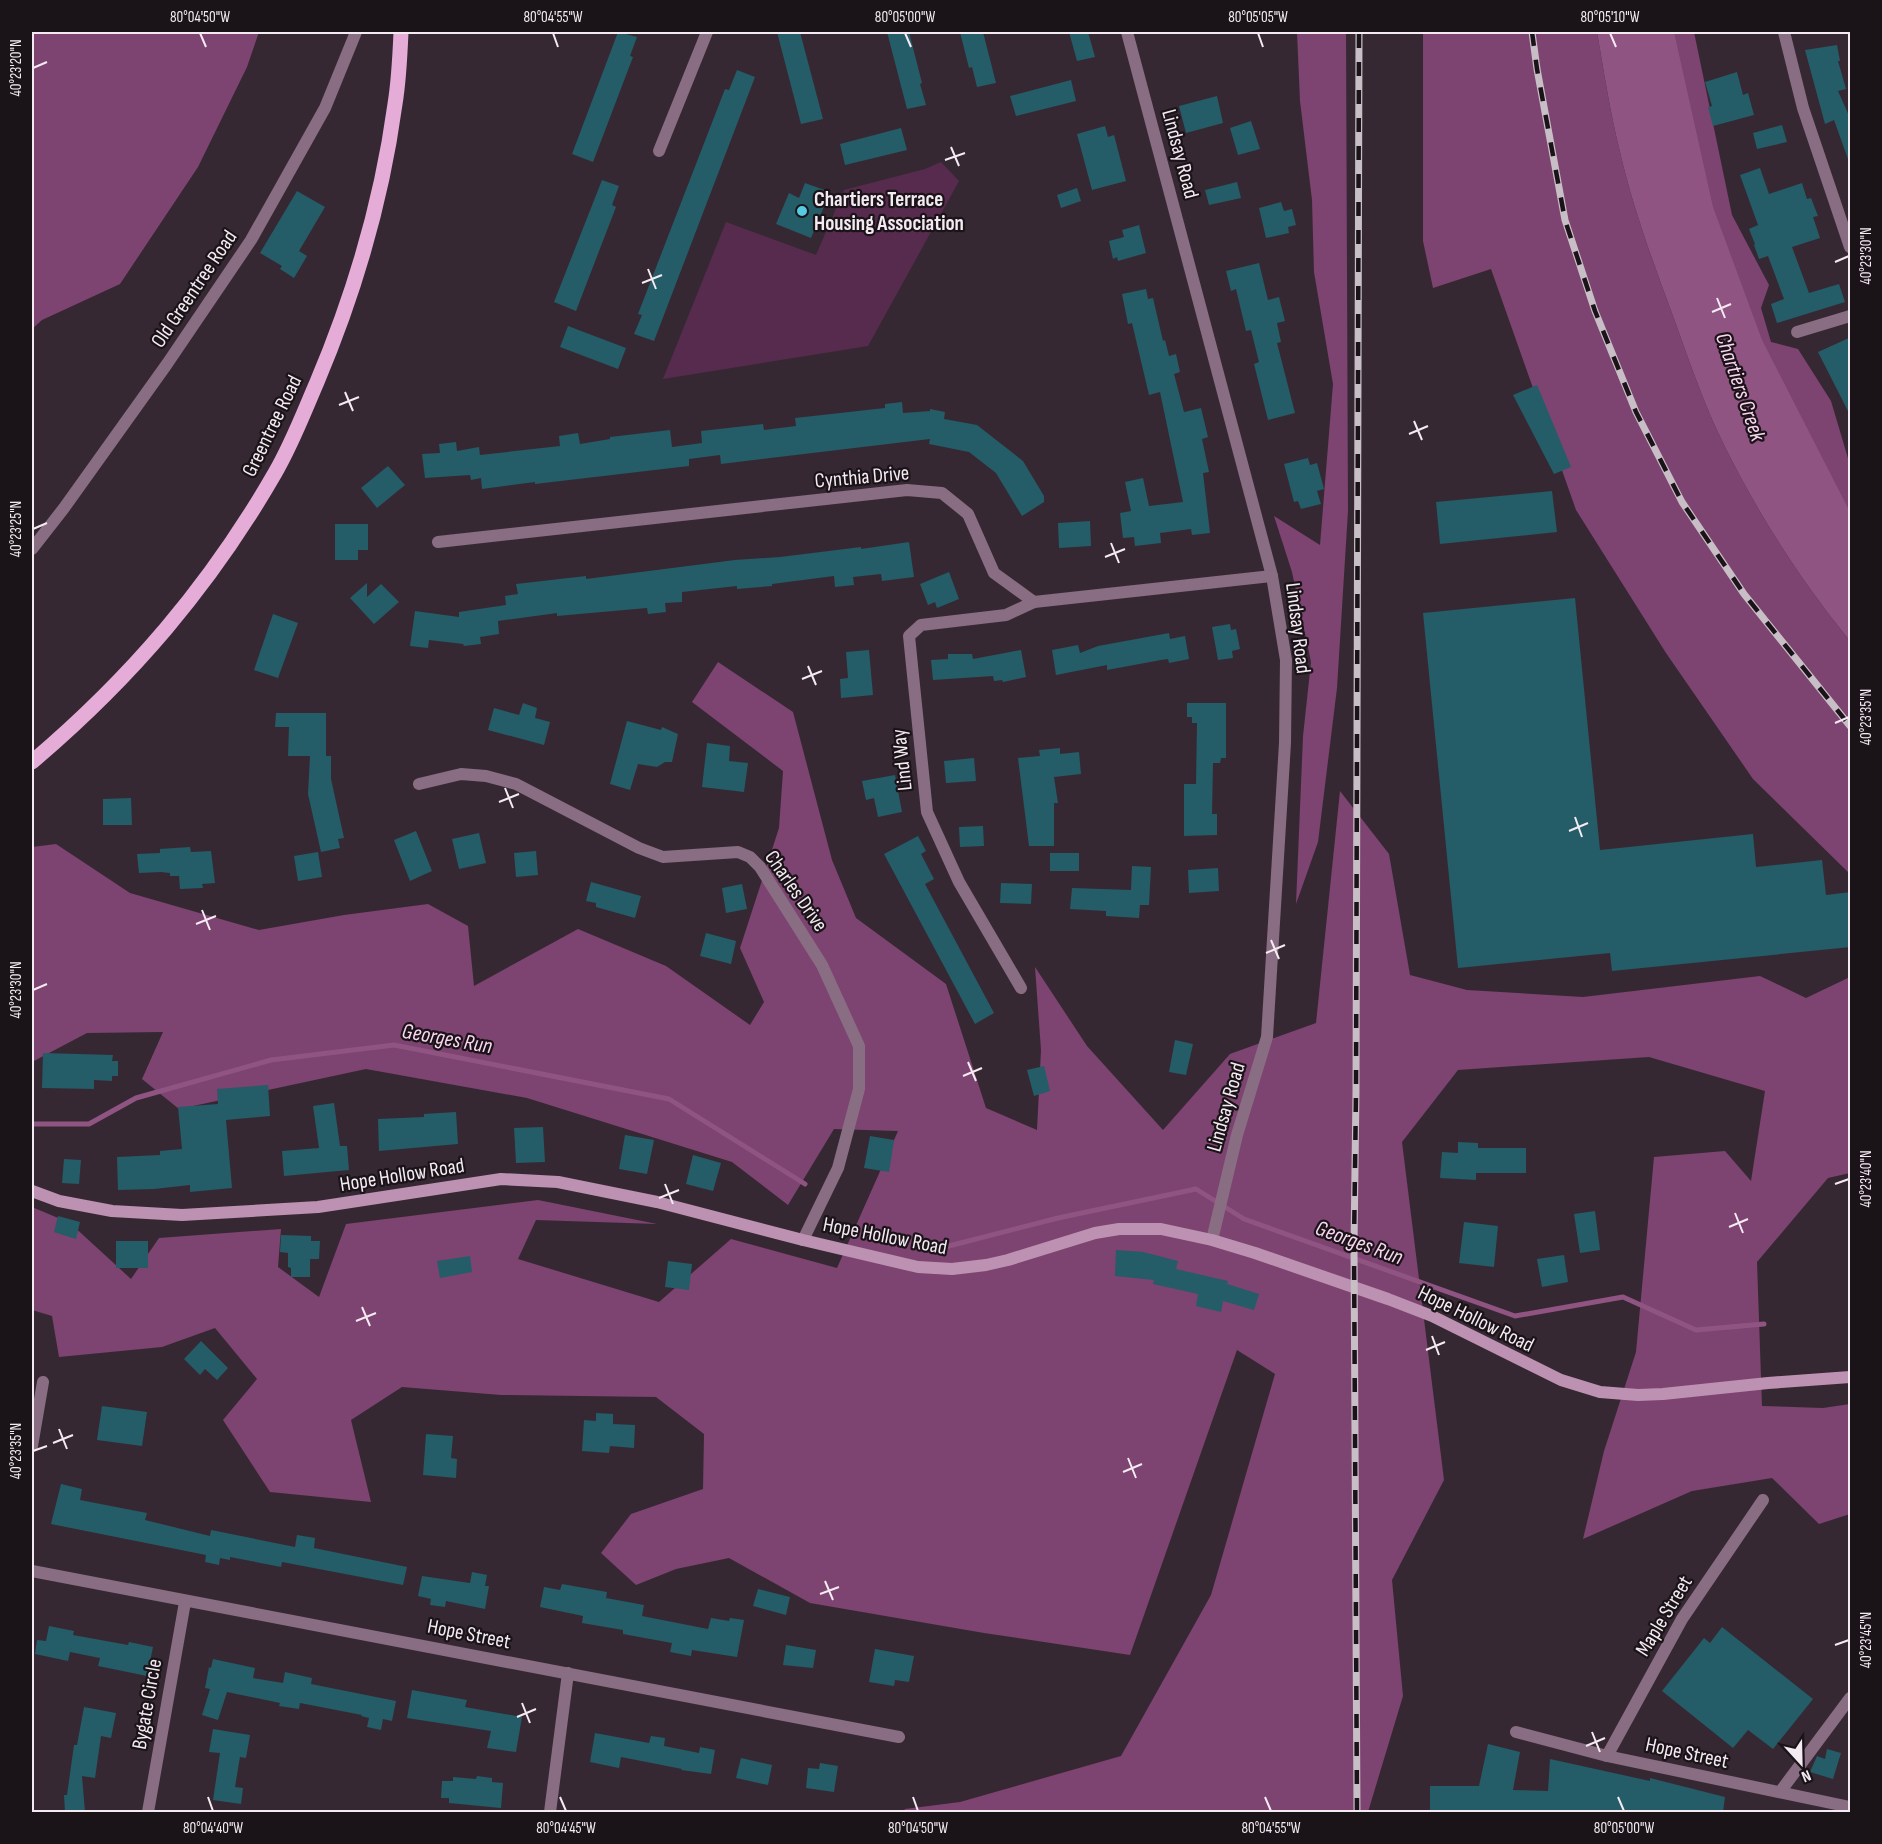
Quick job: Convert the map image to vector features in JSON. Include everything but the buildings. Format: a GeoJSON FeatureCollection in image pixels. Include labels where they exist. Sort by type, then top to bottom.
{"type":"FeatureCollection","features":[{"type":"Feature","properties":{"kind":"main road","name":"Greentree Road"},"geometry":{"type":"LineString","coordinates":[[32,762],[117,684],[168,628],[231,543],[276,471],[313,391],[356,282],[378,200],[396,103],[402,32]]}},
{"type":"Feature","properties":{"kind":"main road","name":"Hope Hollow Road"},"geometry":{"type":"LineString","coordinates":[[32,1191],[59,1201],[112,1211],[182,1215],[318,1207],[501,1179],[558,1182],[657,1202],[918,1267],[952,1269],[986,1265],[1095,1233],[1119,1229],[1161,1229],[1212,1240],[1388,1299],[1432,1316],[1561,1380],[1600,1392],[1663,1394],[1851,1377]]}},
{"type":"Feature","properties":{"kind":"street","name":"Old Greentree Road"},"geometry":{"type":"LineString","coordinates":[[32,549],[167,364],[251,240],[325,108],[356,32]]}},
{"type":"Feature","properties":{"kind":"street"},"geometry":{"type":"LineString","coordinates":[[659,151],[707,32]]}},
{"type":"Feature","properties":{"kind":"street","name":"Lindsay Road"},"geometry":{"type":"LineString","coordinates":[[1127,32],[1272,576],[1286,660],[1285,743],[1267,1037],[1237,1135],[1212,1240]]}},
{"type":"Feature","properties":{"kind":"street"},"geometry":{"type":"LineString","coordinates":[[1784,32],[1803,108],[1851,248]]}},
{"type":"Feature","properties":{"kind":"street"},"geometry":{"type":"LineString","coordinates":[[1797,332],[1851,316]]}},
{"type":"Feature","properties":{"kind":"street","name":"Cynthia Drive"},"geometry":{"type":"LineString","coordinates":[[438,542],[907,490],[942,493],[968,514],[994,573],[1034,602]]}},
{"type":"Feature","properties":{"kind":"street"},"geometry":{"type":"LineString","coordinates":[[1034,602],[1272,576]]}},
{"type":"Feature","properties":{"kind":"street","name":"Lind Way"},"geometry":{"type":"LineString","coordinates":[[1021,988],[959,882],[927,812],[909,636],[921,625],[1006,615],[1034,602]]}},
{"type":"Feature","properties":{"kind":"street","name":"Charles Drive"},"geometry":{"type":"LineString","coordinates":[[419,784],[461,774],[486,776],[516,784],[639,848],[663,857],[738,852],[750,857],[760,867],[822,965],[859,1046],[859,1089],[838,1168],[803,1240]]}},
{"type":"Feature","properties":{"kind":"street"},"geometry":{"type":"LineString","coordinates":[[32,1446],[43,1382]]}},
{"type":"Feature","properties":{"kind":"street","name":"Maple Street"},"geometry":{"type":"LineString","coordinates":[[1607,1756],[1682,1619],[1763,1500]]}},
{"type":"Feature","properties":{"kind":"street","name":"Hope Street"},"geometry":{"type":"LineString","coordinates":[[32,1571],[899,1737]]}},
{"type":"Feature","properties":{"kind":"street","name":"Bygate Circle"},"geometry":{"type":"LineString","coordinates":[[148,1812],[185,1602]]}},
{"type":"Feature","properties":{"kind":"street"},"geometry":{"type":"LineString","coordinates":[[550,1812],[568,1673]]}},
{"type":"Feature","properties":{"kind":"street"},"geometry":{"type":"LineString","coordinates":[[1780,1792],[1851,1698]]}},
{"type":"Feature","properties":{"kind":"street","name":"Hope Street"},"geometry":{"type":"LineString","coordinates":[[1516,1732],[1607,1756],[1851,1807]]}},
{"type":"Feature","properties":{"kind":"shaded area"},"geometry":{"type":"Polygon","coordinates":[[[32,32],[259,32],[247,67],[198,167],[120,284],[42,320],[32,329],[32,32]]]}},
{"type":"Feature","properties":{"kind":"shaded area"},"geometry":{"type":"Polygon","coordinates":[[[1297,32],[1346,32],[1348,511],[1337,688],[1318,842],[1296,904],[1303,736],[1311,662],[1292,572],[1274,516],[1320,545],[1333,384],[1314,272],[1312,200],[1300,101],[1297,32]]]}},
{"type":"Feature","properties":{"kind":"shaded area"},"geometry":{"type":"Polygon","coordinates":[[[1423,32],[1597,32],[1613,122],[1631,194],[1658,275],[1710,415],[1738,473],[1767,523],[1798,572],[1850,641],[1850,874],[1753,779],[1666,653],[1576,510],[1491,269],[1433,288],[1423,241],[1423,32]]]}},
{"type":"Feature","properties":{"kind":"shaded area"},"geometry":{"type":"Polygon","coordinates":[[[1668,32],[1694,32],[1732,215],[1769,285],[1761,308],[1771,342],[1798,349],[1831,401],[1850,465],[1850,527],[1729,297],[1668,32]]]}},
{"type":"Feature","properties":{"kind":"shaded area"},"geometry":{"type":"Polygon","coordinates":[[[941,162],[959,181],[868,346],[663,379],[726,222],[816,255],[844,190],[925,169],[941,162]]]}},
{"type":"Feature","properties":{"kind":"shaded area"},"geometry":{"type":"Polygon","coordinates":[[[718,662],[793,712],[832,860],[856,918],[946,984],[986,1108],[1037,1130],[1041,1050],[1035,967],[1087,1046],[1163,1130],[1230,1054],[1316,1023],[1340,791],[1389,854],[1410,975],[1467,990],[1583,997],[1760,976],[1806,998],[1850,977],[1850,1173],[1828,1178],[1757,1262],[1762,1406],[1823,1408],[1850,1404],[1850,1514],[1819,1524],[1772,1478],[1692,1491],[1583,1539],[1604,1451],[1636,1352],[1654,1157],[1725,1151],[1751,1181],[1765,1091],[1649,1057],[1458,1070],[1402,1142],[1444,1480],[1392,1580],[1403,1696],[1368,1812],[903,1812],[905,1809],[960,1802],[1121,1756],[1211,1595],[1275,1374],[1237,1350],[1130,1655],[810,1603],[729,1558],[676,1569],[636,1585],[601,1553],[631,1514],[703,1489],[704,1434],[656,1397],[501,1395],[402,1387],[351,1420],[371,1502],[270,1492],[223,1420],[257,1379],[215,1328],[162,1347],[59,1357],[52,1316],[32,1310],[32,1207],[70,1223],[131,1279],[159,1238],[281,1229],[278,1267],[319,1297],[346,1224],[538,1200],[657,1224],[536,1220],[518,1259],[659,1302],[731,1239],[837,1268],[898,1131],[834,1129],[788,1205],[732,1162],[527,1098],[366,1069],[179,1109],[142,1079],[163,1032],[87,1033],[32,1062],[32,847],[56,844],[130,893],[259,930],[344,915],[428,904],[468,926],[474,986],[578,929],[666,966],[750,1025],[764,1002],[740,948],[779,828],[783,771],[692,702],[718,662]]]}},
{"type":"Feature","properties":{"kind":"water","name":"Chartiers Creek"},"geometry":{"type":"Polygon","coordinates":[[[1597,32],[1674,32],[1713,207],[1762,340],[1850,512],[1850,641],[1798,572],[1767,523],[1738,473],[1710,415],[1658,275],[1631,194],[1613,122],[1597,32]]]}},
{"type":"Feature","properties":{"kind":"waterway","name":"Georges Run"},"geometry":{"type":"LineString","coordinates":[[32,1124],[89,1124],[136,1098],[271,1060],[394,1045],[669,1099],[805,1184]]}},
{"type":"Feature","properties":{"kind":"waterway","name":"Georges Run"},"geometry":{"type":"LineString","coordinates":[[945,1247],[1058,1218],[1196,1189],[1244,1219],[1515,1316],[1623,1297],[1696,1330],[1764,1324]]}},
{"type":"Feature","properties":{"kind":"railway"},"geometry":{"type":"LineString","coordinates":[[1357,1812],[1354,1245],[1359,32]]}},
{"type":"Feature","properties":{"kind":"railway"},"geometry":{"type":"LineString","coordinates":[[1532,32],[1565,220],[1595,311],[1636,412],[1682,502],[1744,594],[1850,726]]}},
{"type":"Feature","properties":{"kind":"place","name":"Chartiers Terrace Housing Association"},"geometry":{"type":"Point","coordinates":[802,211]}}]}
